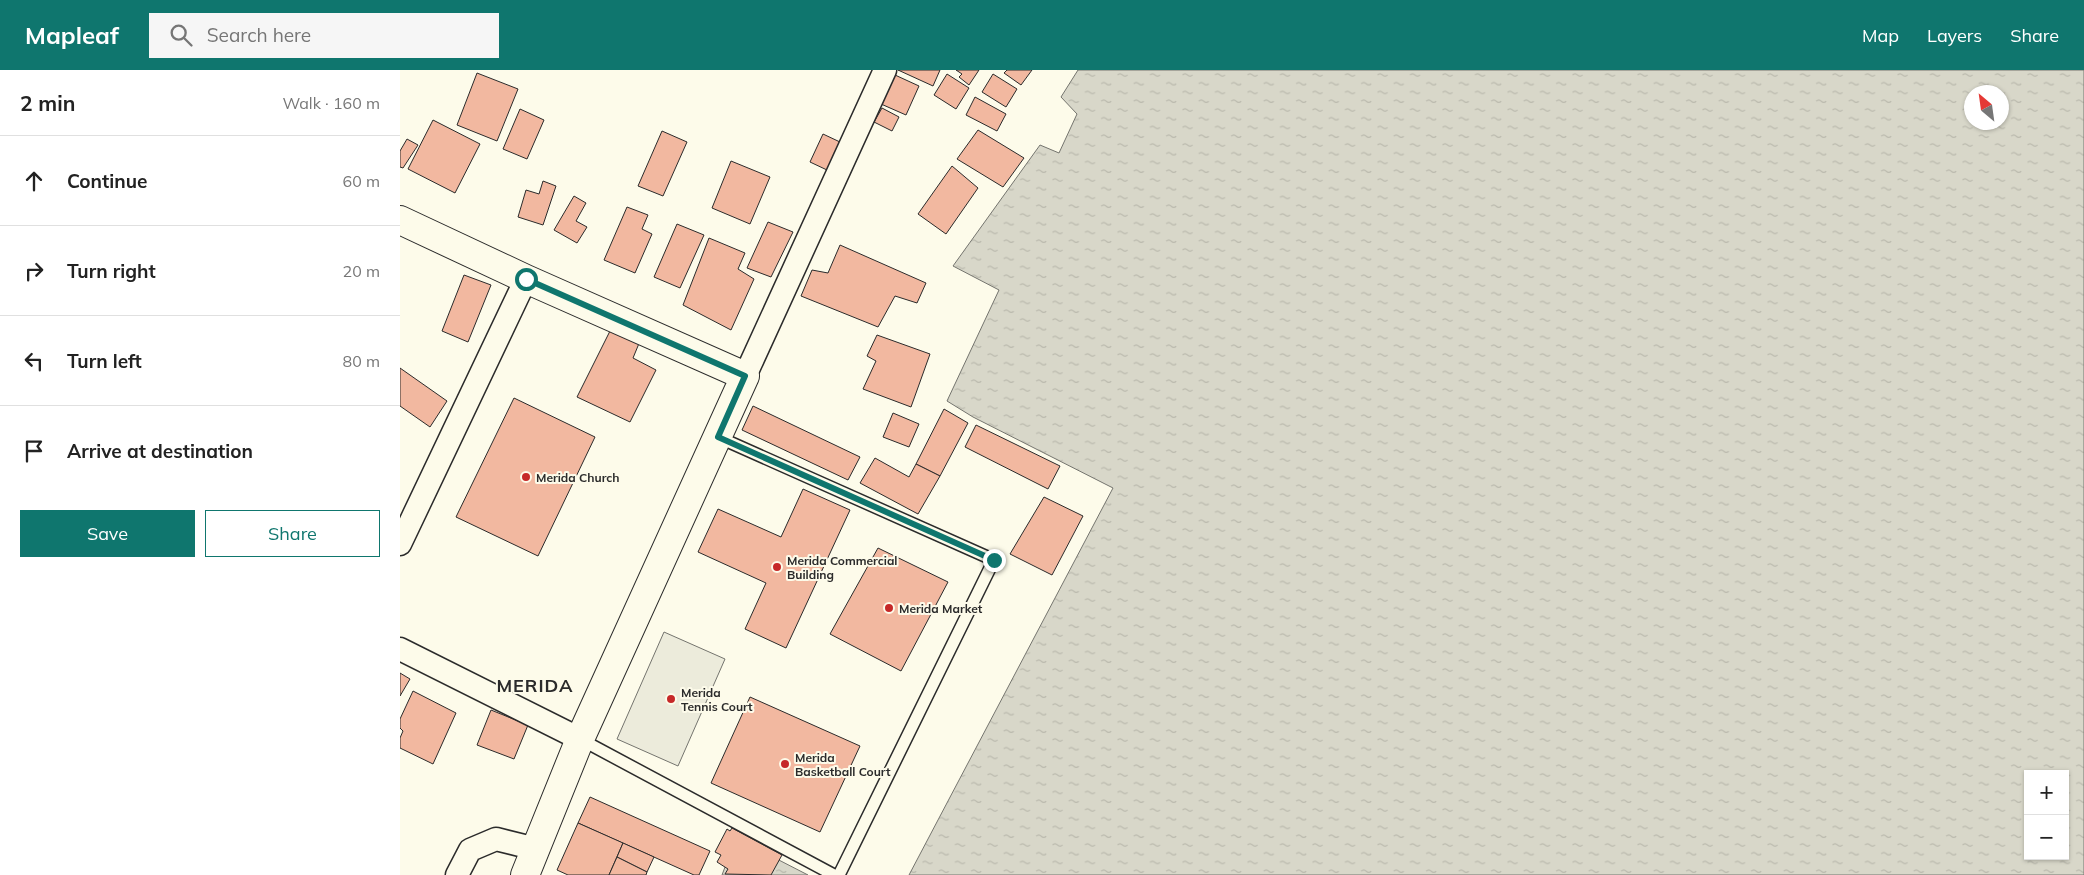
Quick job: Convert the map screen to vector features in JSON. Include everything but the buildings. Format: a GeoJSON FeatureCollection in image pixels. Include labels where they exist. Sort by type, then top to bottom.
{"type":"FeatureCollection","features":[{"type":"Feature","properties":{"kind":"street"},"geometry":{"type":"LineString","coordinates":[[526,875],[580,739],[885,70]]}},
{"type":"Feature","properties":{"kind":"street"},"geometry":{"type":"LineString","coordinates":[[400,220],[526,279],[745,376]]}},
{"type":"Feature","properties":{"kind":"street"},"geometry":{"type":"LineString","coordinates":[[400,544],[526,279]]}},
{"type":"Feature","properties":{"kind":"street"},"geometry":{"type":"LineString","coordinates":[[400,649],[580,739]]}},
{"type":"Feature","properties":{"kind":"street"},"geometry":{"type":"LineString","coordinates":[[457,875],[470,850],[496,839],[536,849]]}},
{"type":"Feature","properties":{"kind":"lane"},"geometry":{"type":"LineString","coordinates":[[718,437],[994,560],[839,875]]}},
{"type":"Feature","properties":{"kind":"lane"},"geometry":{"type":"LineString","coordinates":[[580,739],[834,875]]}},
{"type":"Feature","properties":{"kind":"shaded area","name":"Merida Tennis Court"},"geometry":{"type":"Polygon","coordinates":[[[664,632],[725,659],[678,766],[617,739],[664,632]]]}},
{"type":"Feature","properties":{"kind":"water"},"geometry":{"type":"Polygon","coordinates":[[[1078,70],[2084,70],[2084,875],[909,875],[1113,488],[973,417],[947,401],[999,290],[953,266],[1040,145],[1059,153],[1077,114],[1061,97],[1078,70]]]}},
{"type":"Feature","properties":{"kind":"water"},"geometry":{"type":"Polygon","coordinates":[[[736,838],[808,875],[722,875],[736,838]]]}},
{"type":"Feature","properties":{"kind":"place","name":"Merida Church"},"geometry":{"type":"Point","coordinates":[526,477]}},
{"type":"Feature","properties":{"kind":"place","name":"Merida Commercial Building"},"geometry":{"type":"Point","coordinates":[777,567]}},
{"type":"Feature","properties":{"kind":"place","name":"Merida Market"},"geometry":{"type":"Point","coordinates":[889,608]}},
{"type":"Feature","properties":{"kind":"place","name":"Merida Tennis Court"},"geometry":{"type":"Point","coordinates":[671,699]}},
{"type":"Feature","properties":{"kind":"place","name":"Merida Basketball Court"},"geometry":{"type":"Point","coordinates":[785,764]}},
{"type":"Feature","properties":{"kind":"district","name":"MERIDA"},"geometry":{"type":"Point","coordinates":[535,685]}},
{"type":"Feature","properties":{"kind":"route"},"geometry":{"type":"LineString","coordinates":[[526,279],[745,376],[718,437],[994,560]]}}]}
